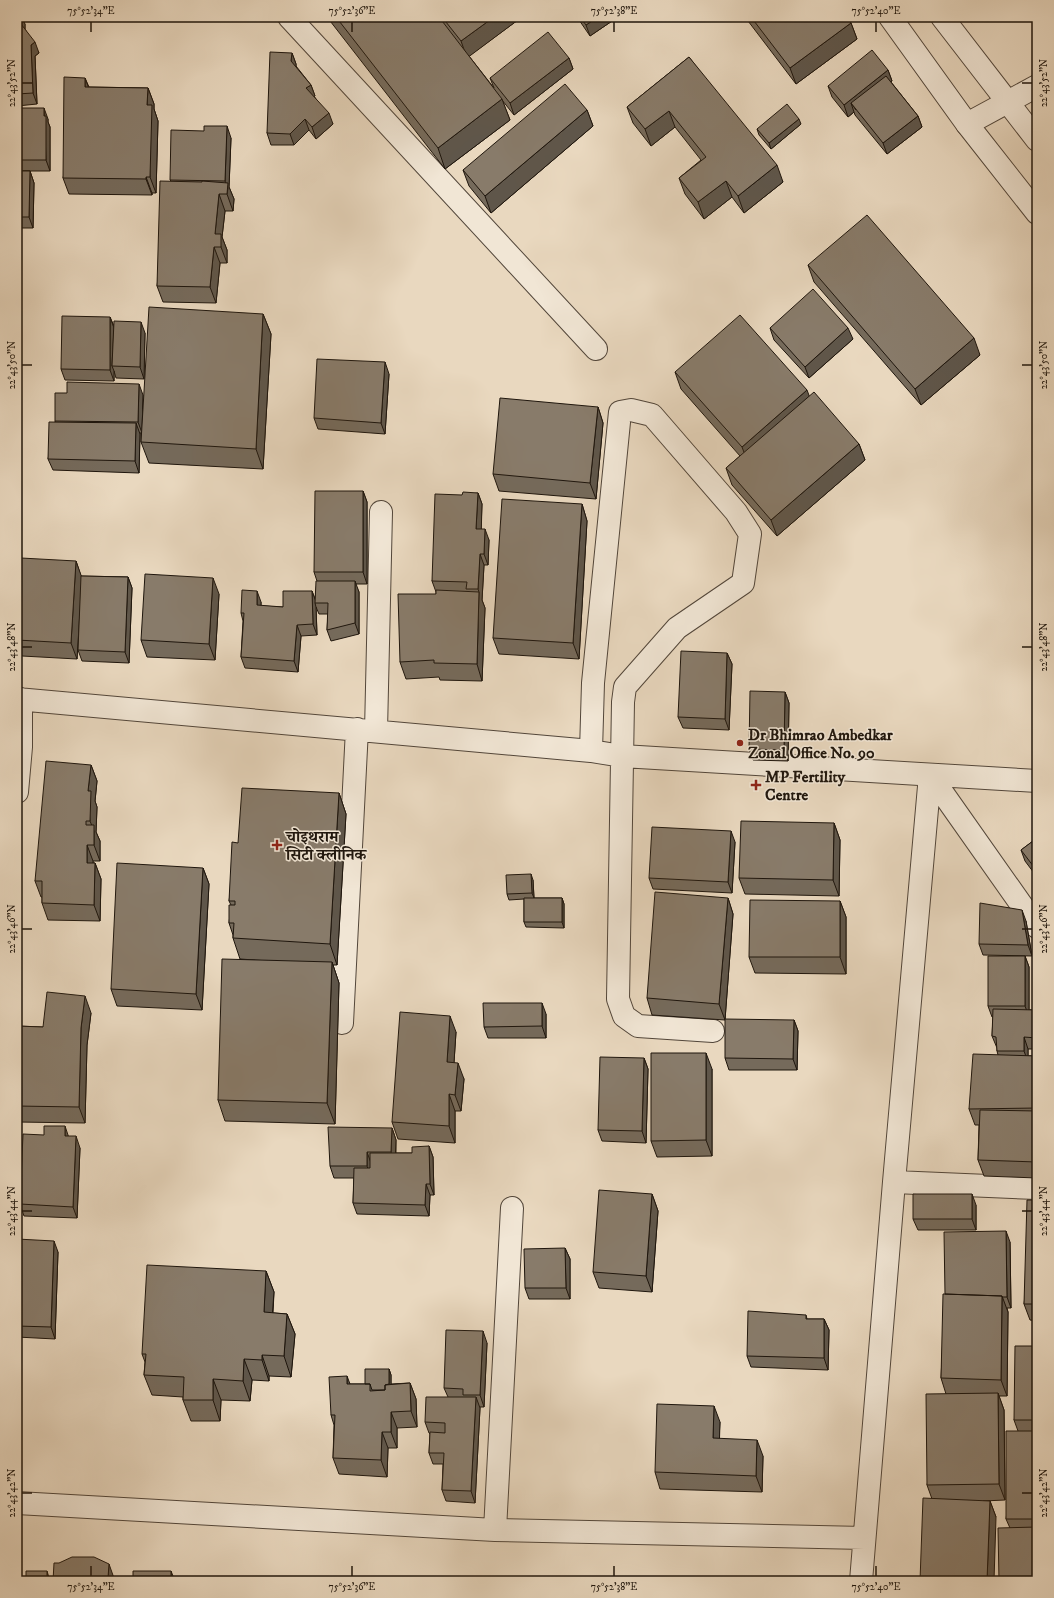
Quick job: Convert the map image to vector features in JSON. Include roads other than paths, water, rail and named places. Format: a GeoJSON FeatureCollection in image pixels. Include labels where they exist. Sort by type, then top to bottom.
{"type":"FeatureCollection","features":[{"type":"Feature","properties":{"kind":"street"},"geometry":{"type":"LineString","coordinates":[[290,17],[596,349]]}},
{"type":"Feature","properties":{"kind":"street"},"geometry":{"type":"LineString","coordinates":[[890,17],[968,124],[1037,213]]}},
{"type":"Feature","properties":{"kind":"street"},"geometry":{"type":"LineString","coordinates":[[942,17],[1037,140]]}},
{"type":"Feature","properties":{"kind":"street"},"geometry":{"type":"LineString","coordinates":[[968,124],[1037,86]]}},
{"type":"Feature","properties":{"kind":"street"},"geometry":{"type":"LineString","coordinates":[[591,751],[593,683],[620,412],[631,410],[652,415],[736,512],[750,534],[743,583],[677,628],[625,687],[622,756],[618,1000],[624,1016],[638,1026],[713,1031]]}},
{"type":"Feature","properties":{"kind":"street"},"geometry":{"type":"LineString","coordinates":[[342,1023],[366,730],[381,512]]}},
{"type":"Feature","properties":{"kind":"street"},"geometry":{"type":"LineString","coordinates":[[593,683],[625,687]]}},
{"type":"Feature","properties":{"kind":"street"},"geometry":{"type":"LineString","coordinates":[[17,792],[20,747],[19,699],[591,751],[622,756],[1037,781]]}},
{"type":"Feature","properties":{"kind":"street"},"geometry":{"type":"LineString","coordinates":[[930,775],[1037,927]]}},
{"type":"Feature","properties":{"kind":"street"},"geometry":{"type":"LineString","coordinates":[[861,1581],[930,775]]}},
{"type":"Feature","properties":{"kind":"street"},"geometry":{"type":"LineString","coordinates":[[894,1182],[1037,1188]]}},
{"type":"Feature","properties":{"kind":"street"},"geometry":{"type":"LineString","coordinates":[[495,1530],[512,1208]]}},
{"type":"Feature","properties":{"kind":"street"},"geometry":{"type":"LineString","coordinates":[[17,1502],[495,1530],[864,1538]]}},
{"type":"Feature","properties":{"kind":"place","name":"Dr Bhimrao Ambedkar Zonal Office No. 90"},"geometry":{"type":"Point","coordinates":[740,743]}},
{"type":"Feature","properties":{"kind":"place","name":"MP Fertility Centre"},"geometry":{"type":"Point","coordinates":[756,785]}},
{"type":"Feature","properties":{"kind":"place","name":"चोइथराम सिटी क्लीनिक"},"geometry":{"type":"Point","coordinates":[277,845]}}]}
